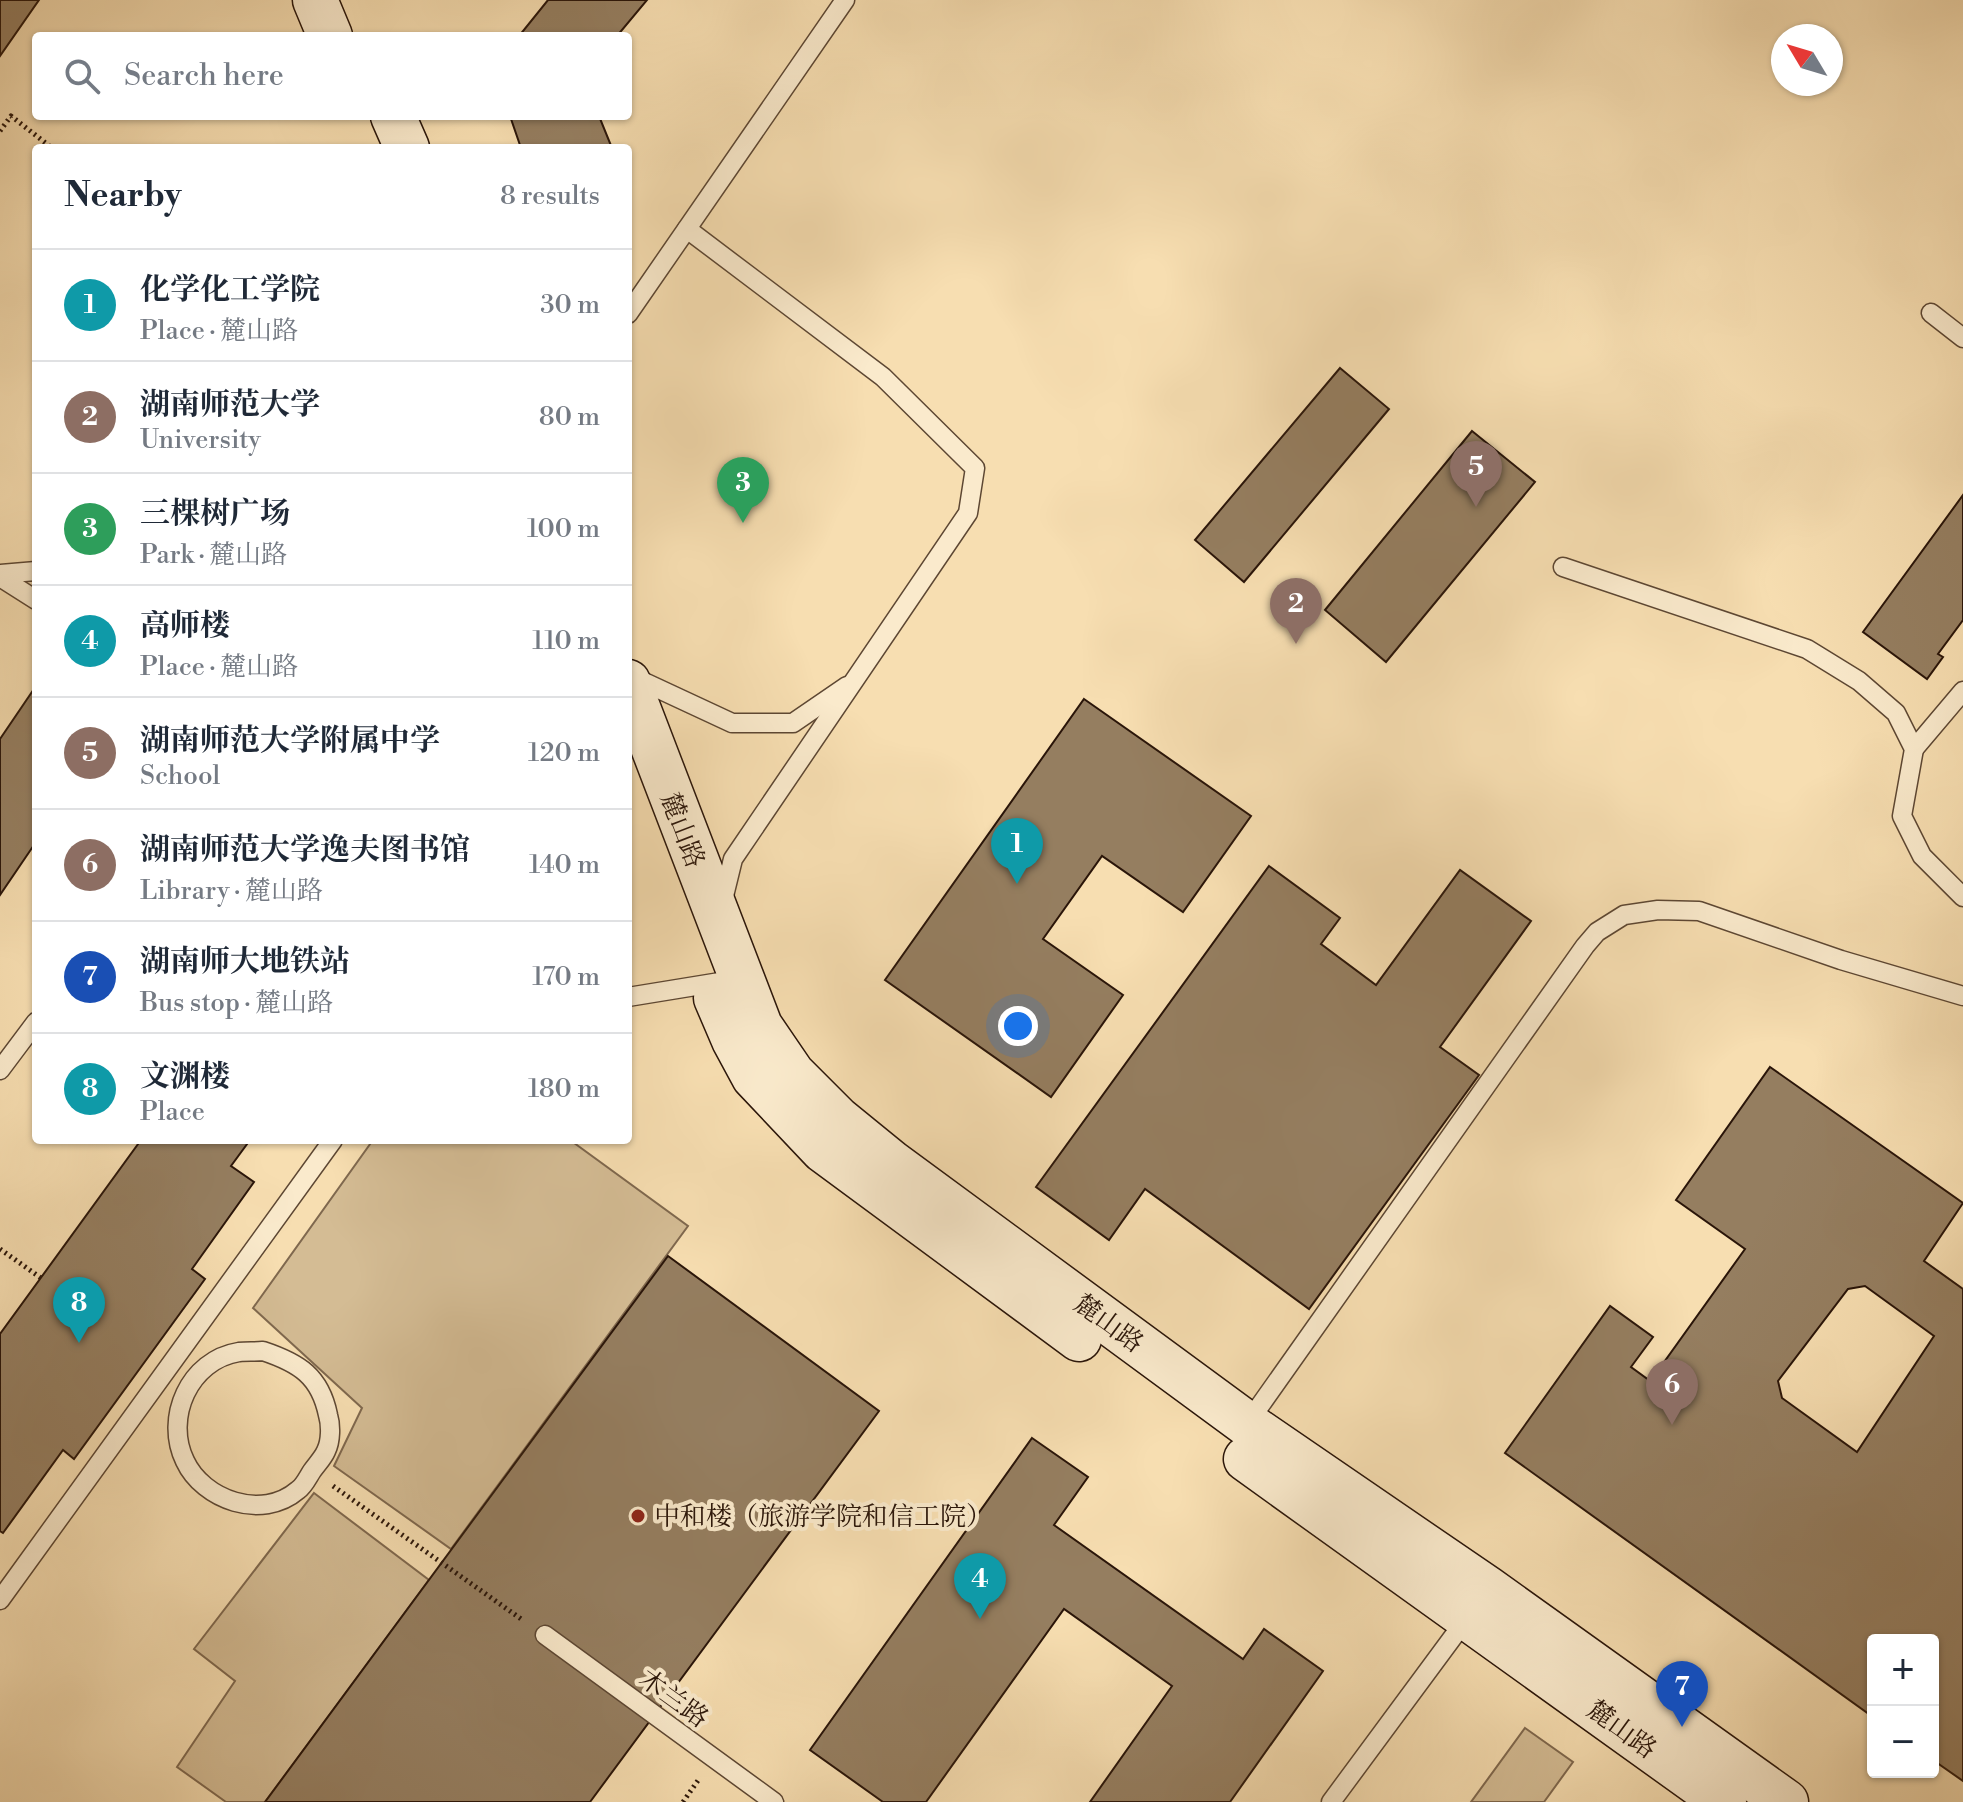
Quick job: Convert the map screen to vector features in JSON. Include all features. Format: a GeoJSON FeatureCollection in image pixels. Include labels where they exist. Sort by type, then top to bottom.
{"type":"FeatureCollection","features":[{"type":"Feature","properties":{"kind":"main road"},"geometry":{"type":"LineString","coordinates":[[315,0],[328,32]]}},
{"type":"Feature","properties":{"kind":"main road"},"geometry":{"type":"LineString","coordinates":[[342,0],[355,32]]}},
{"type":"Feature","properties":{"kind":"main road"},"geometry":{"type":"LineString","coordinates":[[365,120],[374,144]]}},
{"type":"Feature","properties":{"kind":"main road"},"geometry":{"type":"LineString","coordinates":[[395,120],[405,144]]}},
{"type":"Feature","properties":{"kind":"main road","name":"麓山路"},"geometry":{"type":"LineString","coordinates":[[632,693],[718,921],[734,1040],[754,1077],[823,1150],[979,1267],[1478,1603],[1786,1802]]}},
{"type":"Feature","properties":{"kind":"main road","name":"麓山路"},"geometry":{"type":"LineString","coordinates":[[632,778],[683,907],[725,981],[792,1073],[838,1119],[892,1163],[1247,1424],[1478,1603],[1724,1802]]}},
{"type":"Feature","properties":{"kind":"lane"},"geometry":{"type":"LineString","coordinates":[[632,308],[845,0]]}},
{"type":"Feature","properties":{"kind":"lane"},"geometry":{"type":"LineString","coordinates":[[687,229],[883,377],[975,468],[968,513],[733,859],[718,921]]}},
{"type":"Feature","properties":{"kind":"lane"},"geometry":{"type":"LineString","coordinates":[[1931,313],[1963,338]]}},
{"type":"Feature","properties":{"kind":"lane"},"geometry":{"type":"LineString","coordinates":[[1563,567],[1807,649],[1859,681],[1896,713],[1914,749]]}},
{"type":"Feature","properties":{"kind":"lane"},"geometry":{"type":"LineString","coordinates":[[0,575],[32,571]]}},
{"type":"Feature","properties":{"kind":"lane"},"geometry":{"type":"LineString","coordinates":[[0,575],[32,597]]}},
{"type":"Feature","properties":{"kind":"lane"},"geometry":{"type":"LineString","coordinates":[[632,677],[732,723],[793,723],[856,680]]}},
{"type":"Feature","properties":{"kind":"lane"},"geometry":{"type":"LineString","coordinates":[[1963,691],[1914,749],[1902,816],[1922,856],[1963,897]]}},
{"type":"Feature","properties":{"kind":"lane"},"geometry":{"type":"LineString","coordinates":[[1247,1424],[1585,946],[1597,932],[1624,915],[1658,910],[1699,911],[1841,960],[1963,996]]}},
{"type":"Feature","properties":{"kind":"lane"},"geometry":{"type":"LineString","coordinates":[[632,996],[725,981]]}},
{"type":"Feature","properties":{"kind":"lane"},"geometry":{"type":"LineString","coordinates":[[0,1070],[32,1027]]}},
{"type":"Feature","properties":{"kind":"lane"},"geometry":{"type":"LineString","coordinates":[[0,1600],[330,1144]]}},
{"type":"Feature","properties":{"kind":"lane"},"geometry":{"type":"LineString","coordinates":[[263,1351],[289,1359],[310,1375],[324,1397],[330,1423],[327,1449],[298,1490],[277,1502],[253,1505],[229,1501],[207,1490],[190,1472],[180,1450],[176,1426],[181,1402],[192,1381],[212,1362],[237,1353],[263,1351]]}},
{"type":"Feature","properties":{"kind":"lane"},"geometry":{"type":"LineString","coordinates":[[169,1365],[192,1381]]}},
{"type":"Feature","properties":{"kind":"lane"},"geometry":{"type":"LineString","coordinates":[[1331,1802],[1478,1603]]}},
{"type":"Feature","properties":{"kind":"lane","name":"木兰路"},"geometry":{"type":"LineString","coordinates":[[545,1635],[774,1802]]}},
{"type":"Feature","properties":{"kind":"path"},"geometry":{"type":"LineString","coordinates":[[0,131],[11,116],[47,144]]}},
{"type":"Feature","properties":{"kind":"path"},"geometry":{"type":"LineString","coordinates":[[0,1249],[41,1278]]}},
{"type":"Feature","properties":{"kind":"path"},"geometry":{"type":"LineString","coordinates":[[312,1471],[545,1635]]}},
{"type":"Feature","properties":{"kind":"shaded area"},"geometry":{"type":"Polygon","coordinates":[[[370,1144],[575,1144],[688,1226],[451,1549],[334,1466],[362,1408],[253,1308],[370,1144]]]}},
{"type":"Feature","properties":{"kind":"shaded area"},"geometry":{"type":"Polygon","coordinates":[[[314,1493],[429,1580],[265,1802],[226,1802],[177,1767],[235,1681],[194,1649],[314,1493]]]}},
{"type":"Feature","properties":{"kind":"shaded area"},"geometry":{"type":"Polygon","coordinates":[[[1525,1728],[1573,1762],[1544,1802],[1471,1802],[1525,1728]]]}},
{"type":"Feature","properties":{"kind":"building"},"geometry":{"type":"Polygon","coordinates":[[[0,0],[39,0],[0,56],[0,0]]]}},
{"type":"Feature","properties":{"kind":"building"},"geometry":{"type":"Polygon","coordinates":[[[548,0],[647,0],[620,32],[522,32],[548,0]]]}},
{"type":"Feature","properties":{"kind":"building"},"geometry":{"type":"Polygon","coordinates":[[[511,120],[601,120],[610,144],[520,144],[511,120]]]}},
{"type":"Feature","properties":{"kind":"building"},"geometry":{"type":"Polygon","coordinates":[[[1340,368],[1389,409],[1244,582],[1195,540],[1340,368]]]}},
{"type":"Feature","properties":{"kind":"building"},"geometry":{"type":"Polygon","coordinates":[[[1472,431],[1535,482],[1386,662],[1325,610],[1472,431]]]}},
{"type":"Feature","properties":{"kind":"building"},"geometry":{"type":"Polygon","coordinates":[[[1963,495],[1963,620],[1938,654],[1943,657],[1927,679],[1863,632],[1963,495]]]}},
{"type":"Feature","properties":{"kind":"building"},"geometry":{"type":"Polygon","coordinates":[[[32,692],[32,848],[0,895],[0,739],[32,692]]]}},
{"type":"Feature","properties":{"kind":"building"},"geometry":{"type":"Polygon","coordinates":[[[1084,699],[1251,816],[1183,912],[1102,856],[1043,939],[1123,995],[1051,1097],[885,980],[1084,699]]]}},
{"type":"Feature","properties":{"kind":"building"},"geometry":{"type":"Polygon","coordinates":[[[1269,866],[1340,918],[1321,944],[1376,985],[1460,870],[1531,921],[1440,1047],[1479,1075],[1309,1309],[1145,1189],[1109,1240],[1036,1187],[1269,866]]]}},
{"type":"Feature","properties":{"kind":"building"},"geometry":{"type":"Polygon","coordinates":[[[1770,1067],[1963,1203],[1924,1261],[1963,1289],[1963,1781],[1939,1764],[1939,1634],[1867,1634],[1867,1713],[1505,1453],[1610,1306],[1653,1337],[1631,1367],[1664,1391],[1671,1381],[1657,1372],[1745,1249],[1676,1200],[1770,1067]],[[1865,1286],[1848,1289],[1778,1381],[1782,1398],[1857,1452],[1934,1336],[1865,1286]]]}},
{"type":"Feature","properties":{"kind":"building"},"geometry":{"type":"Polygon","coordinates":[[[138,1144],[247,1144],[231,1166],[254,1182],[192,1269],[205,1279],[74,1459],[63,1450],[3,1533],[0,1531],[0,1334],[138,1144]]]}},
{"type":"Feature","properties":{"kind":"building","name":"中和楼（旅游学院和信工院）"},"geometry":{"type":"Polygon","coordinates":[[[668,1256],[879,1411],[590,1802],[265,1802],[668,1256]]]}},
{"type":"Feature","properties":{"kind":"building"},"geometry":{"type":"Polygon","coordinates":[[[1032,1438],[1088,1477],[1054,1525],[1243,1659],[1264,1629],[1323,1671],[1230,1802],[1090,1802],[1172,1686],[1064,1609],[926,1802],[883,1802],[810,1750],[1032,1438]]]}},
{"type":"Feature","properties":{"kind":"place","name":"湖南师范大学附属中学"},"geometry":{"type":"Point","coordinates":[1476,507]}},
{"type":"Feature","properties":{"kind":"place","name":"三棵树广场"},"geometry":{"type":"Point","coordinates":[743,523]}},
{"type":"Feature","properties":{"kind":"place","name":"湖南师范大学"},"geometry":{"type":"Point","coordinates":[1296,644]}},
{"type":"Feature","properties":{"kind":"place","name":"化学化工学院"},"geometry":{"type":"Point","coordinates":[1017,884]}},
{"type":"Feature","properties":{"kind":"place","name":"文渊楼"},"geometry":{"type":"Point","coordinates":[79,1343]}},
{"type":"Feature","properties":{"kind":"place","name":"湖南师范大学逸夫图书馆"},"geometry":{"type":"Point","coordinates":[1672,1425]}},
{"type":"Feature","properties":{"kind":"place","name":"中和楼（旅游学院和信工院）"},"geometry":{"type":"Point","coordinates":[638,1516]}},
{"type":"Feature","properties":{"kind":"place","name":"高师楼"},"geometry":{"type":"Point","coordinates":[980,1619]}},
{"type":"Feature","properties":{"kind":"place","name":"湖南师大地铁站"},"geometry":{"type":"Point","coordinates":[1682,1727]}}]}
